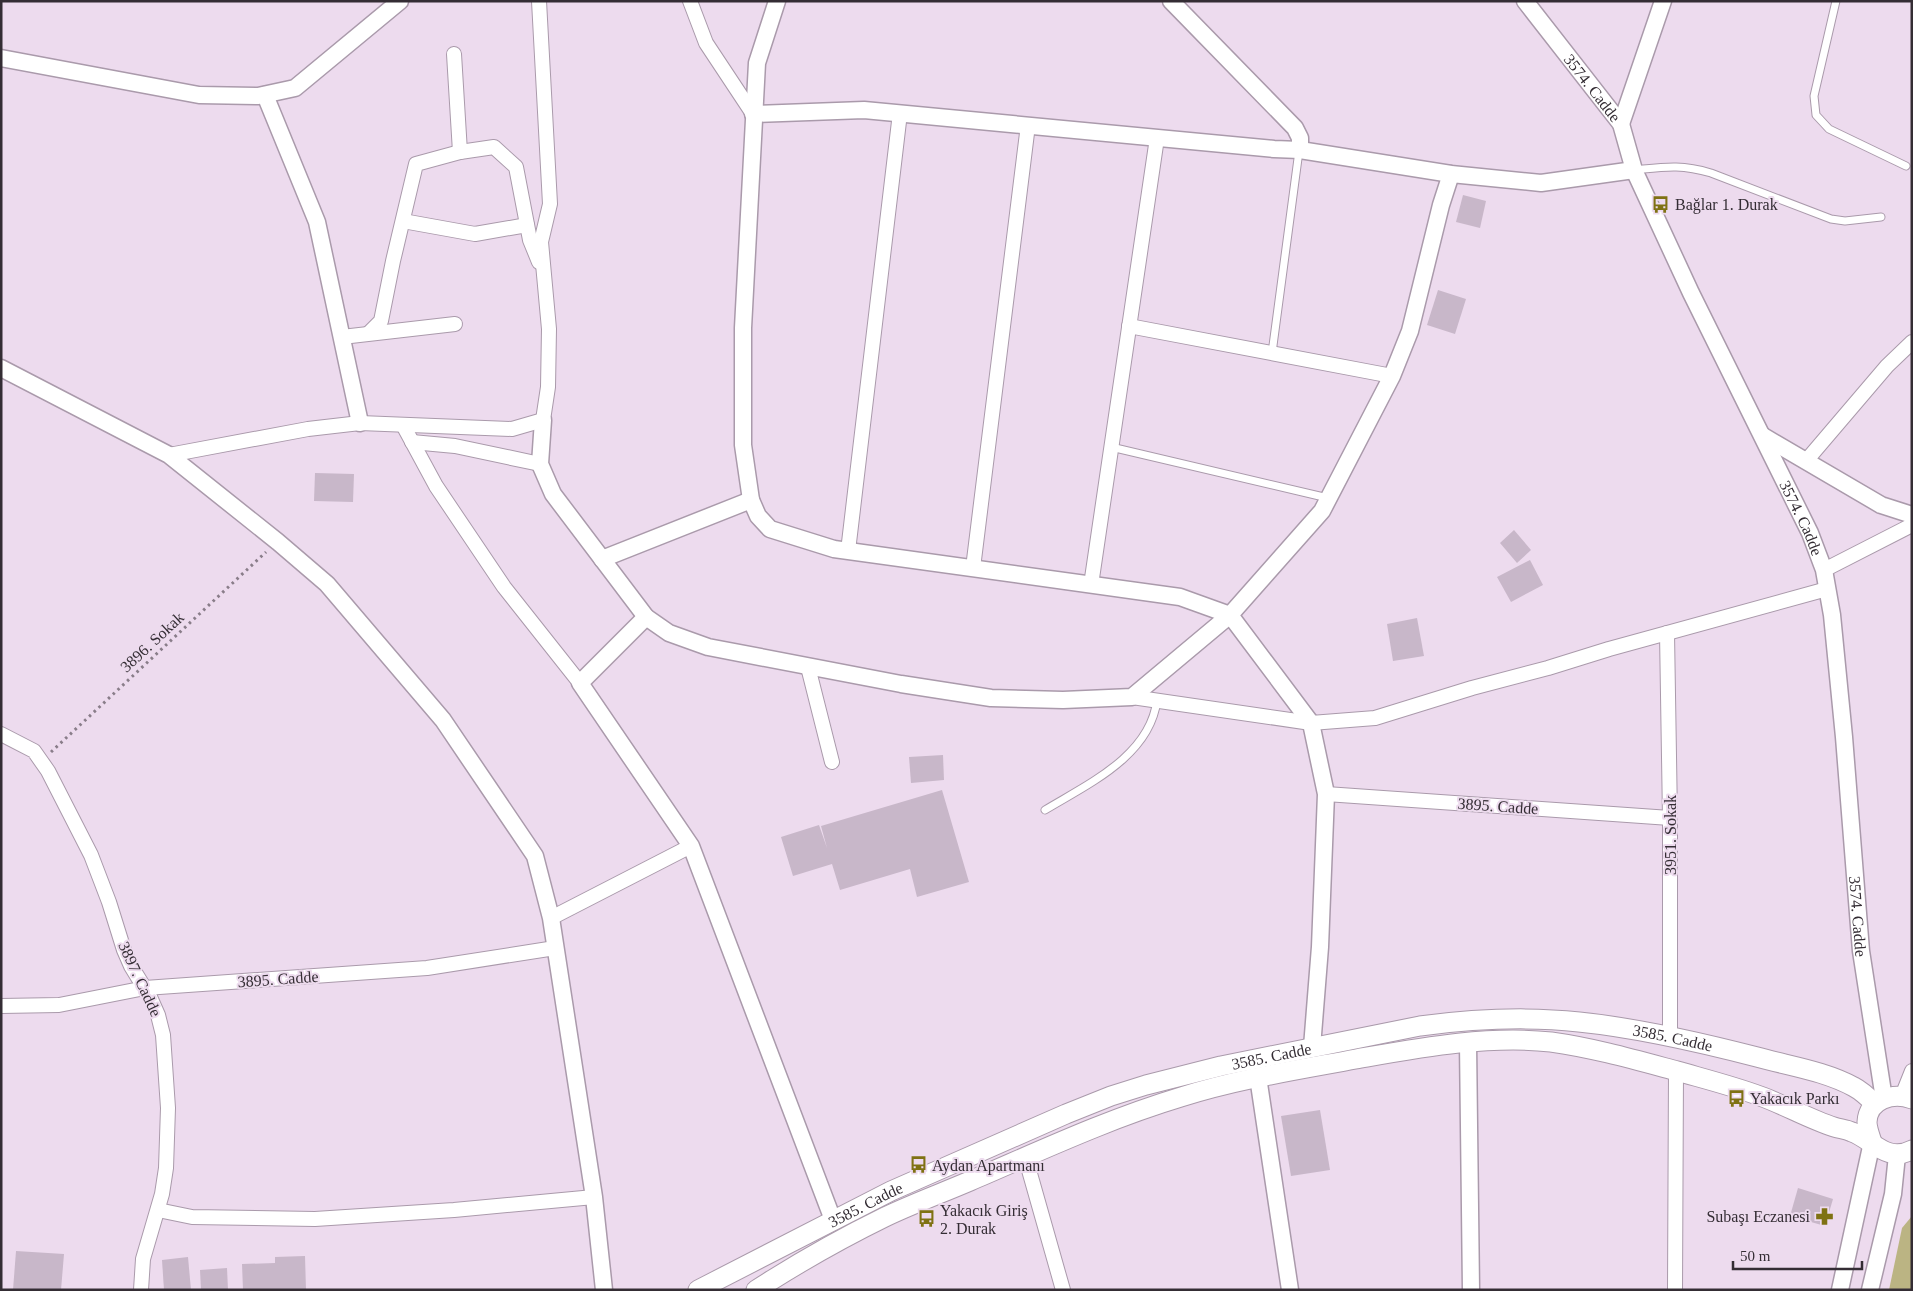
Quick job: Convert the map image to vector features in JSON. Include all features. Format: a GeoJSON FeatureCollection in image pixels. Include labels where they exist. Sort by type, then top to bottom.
{"type":"FeatureCollection","features":[{"type":"Feature","properties":{"kind":"main road","name":"3585. Cadde"},"geometry":{"type":"LineString","coordinates":[[698,1290],[891,1191],[1111,1096],[1206,1070],[1420,1026],[1495,1019],[1578,1022],[1670,1038],[1821,1074],[1855,1088],[1879,1101]]}},
{"type":"Feature","properties":{"kind":"main road","name":"3585. Cadde"},"geometry":{"type":"LineString","coordinates":[[756,1290],[814,1255],[887,1216],[1124,1115],[1185,1096],[1258,1077],[1386,1054],[1468,1043],[1553,1042],[1615,1055],[1756,1095],[1833,1127],[1851,1131],[1872,1142],[1879,1149],[1907,1154]]}},
{"type":"Feature","properties":{"kind":"main road"},"geometry":{"type":"LineString","coordinates":[[1872,1142],[1867,1123],[1870,1112],[1879,1101],[1893,1096],[1907,1098]]}},
{"type":"Feature","properties":{"kind":"street"},"geometry":{"type":"LineString","coordinates":[[539,1],[550,204],[541,242],[548,329],[548,387],[543,420],[540,464],[553,494],[646,617],[669,632],[708,647],[901,684],[991,698],[1064,700],[1132,697],[1311,723],[1375,718],[1608,649],[1827,589]]}},
{"type":"Feature","properties":{"kind":"street"},"geometry":{"type":"LineString","coordinates":[[690,1],[706,44],[753,114]]}},
{"type":"Feature","properties":{"kind":"street"},"geometry":{"type":"LineString","coordinates":[[777,1],[756,63],[743,328],[743,445],[751,500],[758,516],[770,529],[834,549],[1180,597],[1230,615],[1311,723],[1326,794],[1320,947],[1312,1047]]}},
{"type":"Feature","properties":{"kind":"street"},"geometry":{"type":"LineString","coordinates":[[1171,1],[1295,128],[1300,138],[1300,150]]}},
{"type":"Feature","properties":{"kind":"street","name":"3574. Cadde"},"geometry":{"type":"LineString","coordinates":[[1525,1],[1621,124],[1634,170],[1691,293],[1810,533],[1824,570],[1832,616],[1862,951],[1879,1101]]}},
{"type":"Feature","properties":{"kind":"street"},"geometry":{"type":"LineString","coordinates":[[1621,124],[1663,1]]}},
{"type":"Feature","properties":{"kind":"street"},"geometry":{"type":"LineString","coordinates":[[1,58],[199,95],[258,96],[295,88],[393,3]]}},
{"type":"Feature","properties":{"kind":"street"},"geometry":{"type":"LineString","coordinates":[[454,54],[460,152]]}},
{"type":"Feature","properties":{"kind":"street"},"geometry":{"type":"LineString","coordinates":[[265,95],[317,222],[360,423]]}},
{"type":"Feature","properties":{"kind":"street"},"geometry":{"type":"LineString","coordinates":[[753,114],[864,110],[900,113],[1300,150],[1451,174],[1541,183],[1634,170]]}},
{"type":"Feature","properties":{"kind":"street"},"geometry":{"type":"LineString","coordinates":[[848,551],[900,113]]}},
{"type":"Feature","properties":{"kind":"street"},"geometry":{"type":"LineString","coordinates":[[973,568],[1028,125]]}},
{"type":"Feature","properties":{"kind":"street"},"geometry":{"type":"LineString","coordinates":[[1091,585],[1157,138]]}},
{"type":"Feature","properties":{"kind":"street"},"geometry":{"type":"LineString","coordinates":[[369,333],[381,321],[416,164],[460,152],[494,147],[516,167],[530,240],[544,274]]}},
{"type":"Feature","properties":{"kind":"street"},"geometry":{"type":"LineString","coordinates":[[1132,697],[1230,615],[1322,511],[1392,376],[1410,331],[1441,205],[1451,174]]}},
{"type":"Feature","properties":{"kind":"street"},"geometry":{"type":"LineString","coordinates":[[403,220],[475,234],[527,225]]}},
{"type":"Feature","properties":{"kind":"street"},"geometry":{"type":"LineString","coordinates":[[342,337],[455,324]]}},
{"type":"Feature","properties":{"kind":"street"},"geometry":{"type":"LineString","coordinates":[[1129,326],[1392,376]]}},
{"type":"Feature","properties":{"kind":"street"},"geometry":{"type":"LineString","coordinates":[[1806,461],[1887,366],[1912,342]]}},
{"type":"Feature","properties":{"kind":"street"},"geometry":{"type":"LineString","coordinates":[[1,368],[168,455],[278,542],[327,584],[443,720],[535,856],[551,918],[607,1288]]}},
{"type":"Feature","properties":{"kind":"street"},"geometry":{"type":"LineString","coordinates":[[168,455],[308,429],[360,423],[512,429],[543,420]]}},
{"type":"Feature","properties":{"kind":"street"},"geometry":{"type":"LineString","coordinates":[[403,425],[436,486],[504,587],[580,683],[691,846],[833,1220]]}},
{"type":"Feature","properties":{"kind":"street"},"geometry":{"type":"LineString","coordinates":[[1763,436],[1881,505],[1912,515]]}},
{"type":"Feature","properties":{"kind":"street"},"geometry":{"type":"LineString","coordinates":[[412,442],[455,446],[540,464]]}},
{"type":"Feature","properties":{"kind":"street"},"geometry":{"type":"LineString","coordinates":[[602,559],[751,500]]}},
{"type":"Feature","properties":{"kind":"street"},"geometry":{"type":"LineString","coordinates":[[1824,570],[1912,525]]}},
{"type":"Feature","properties":{"kind":"street"},"geometry":{"type":"LineString","coordinates":[[580,683],[646,617]]}},
{"type":"Feature","properties":{"kind":"street","name":"3951. Sokak"},"geometry":{"type":"LineString","coordinates":[[1667,633],[1670,818],[1670,1038]]}},
{"type":"Feature","properties":{"kind":"street"},"geometry":{"type":"LineString","coordinates":[[808,667],[832,762]]}},
{"type":"Feature","properties":{"kind":"street","name":"3897. Cadde"},"geometry":{"type":"LineString","coordinates":[[1,734],[34,751],[41,760],[91,855],[109,902],[124,950],[158,1015],[164,1034],[168,1140],[166,1168],[158,1210],[143,1259],[141,1290]]}},
{"type":"Feature","properties":{"kind":"street","name":"3895. Cadde"},"geometry":{"type":"LineString","coordinates":[[1326,794],[1670,818]]}},
{"type":"Feature","properties":{"kind":"street"},"geometry":{"type":"LineString","coordinates":[[551,918],[691,846]]}},
{"type":"Feature","properties":{"kind":"street","name":"3895. Cadde"},"geometry":{"type":"LineString","coordinates":[[1,1006],[59,1005],[145,988],[444,966],[555,948]]}},
{"type":"Feature","properties":{"kind":"street"},"geometry":{"type":"LineString","coordinates":[[1468,1043],[1471,1290]]}},
{"type":"Feature","properties":{"kind":"street"},"geometry":{"type":"LineString","coordinates":[[1675,1290],[1676,1071]]}},
{"type":"Feature","properties":{"kind":"street"},"geometry":{"type":"LineString","coordinates":[[1907,1098],[1912,1071]]}},
{"type":"Feature","properties":{"kind":"street"},"geometry":{"type":"LineString","coordinates":[[1258,1077],[1290,1290]]}},
{"type":"Feature","properties":{"kind":"street"},"geometry":{"type":"LineString","coordinates":[[1840,1290],[1872,1142]]}},
{"type":"Feature","properties":{"kind":"street"},"geometry":{"type":"LineString","coordinates":[[1870,1290],[1893,1194],[1907,1154]]}},
{"type":"Feature","properties":{"kind":"street"},"geometry":{"type":"LineString","coordinates":[[1025,1156],[1064,1290]]}},
{"type":"Feature","properties":{"kind":"street"},"geometry":{"type":"LineString","coordinates":[[158,1210],[192,1217],[315,1219],[454,1210],[594,1197]]}},
{"type":"Feature","properties":{"kind":"lane"},"geometry":{"type":"LineString","coordinates":[[1836,1],[1814,96],[1816,115],[1829,129],[1906,166]]}},
{"type":"Feature","properties":{"kind":"lane"},"geometry":{"type":"LineString","coordinates":[[1272,353],[1300,150]]}},
{"type":"Feature","properties":{"kind":"lane"},"geometry":{"type":"LineString","coordinates":[[1634,170],[1676,166],[1693,168],[1719,176],[1831,219],[1845,221],[1881,217]]}},
{"type":"Feature","properties":{"kind":"lane"},"geometry":{"type":"LineString","coordinates":[[1111,447],[1328,498]]}},
{"type":"Feature","properties":{"kind":"lane"},"geometry":{"type":"LineString","coordinates":[[1045,810],[1109,772],[1138,744],[1151,724],[1157,700]]}},
{"type":"Feature","properties":{"kind":"path","name":"3896. Sokak"},"geometry":{"type":"LineString","coordinates":[[41,760],[278,542]]}},
{"type":"Feature","properties":{"kind":"shaded area"},"geometry":{"type":"Polygon","coordinates":[[[1912,1216],[1912,1290],[1889,1290],[1902,1228],[1912,1216]]]}},
{"type":"Feature","properties":{"kind":"building"},"geometry":{"type":"Polygon","coordinates":[[[1463,195],[1486,201],[1480,228],[1456,222],[1463,195]]]}},
{"type":"Feature","properties":{"kind":"building"},"geometry":{"type":"Polygon","coordinates":[[[1438,290],[1466,299],[1455,334],[1427,325],[1438,290]]]}},
{"type":"Feature","properties":{"kind":"building"},"geometry":{"type":"Polygon","coordinates":[[[315,473],[354,474],[353,502],[314,501],[315,473]]]}},
{"type":"Feature","properties":{"kind":"building"},"geometry":{"type":"Polygon","coordinates":[[[1514,530],[1531,550],[1517,563],[1500,543],[1514,530]]]}},
{"type":"Feature","properties":{"kind":"building"},"geometry":{"type":"Polygon","coordinates":[[[1530,560],[1543,585],[1511,602],[1497,577],[1530,560]]]}},
{"type":"Feature","properties":{"kind":"building"},"geometry":{"type":"Polygon","coordinates":[[[1417,618],[1424,656],[1393,661],[1387,624],[1417,618]]]}},
{"type":"Feature","properties":{"kind":"building"},"geometry":{"type":"Polygon","coordinates":[[[943,755],[944,780],[911,783],[909,757],[943,755]]]}},
{"type":"Feature","properties":{"kind":"building"},"geometry":{"type":"Polygon","coordinates":[[[942,790],[969,882],[917,897],[910,869],[840,890],[832,864],[793,876],[781,837],[819,825],[827,848],[821,826],[942,790]]]}},
{"type":"Feature","properties":{"kind":"building"},"geometry":{"type":"Polygon","coordinates":[[[1320,1110],[1330,1170],[1291,1176],[1281,1116],[1320,1110]]]}},
{"type":"Feature","properties":{"kind":"building"},"geometry":{"type":"Polygon","coordinates":[[[1798,1188],[1833,1199],[1825,1226],[1790,1216],[1798,1188]]]}},
{"type":"Feature","properties":{"kind":"building"},"geometry":{"type":"Polygon","coordinates":[[[16,1251],[64,1254],[61,1290],[13,1290],[16,1251]]]}},
{"type":"Feature","properties":{"kind":"building"},"geometry":{"type":"Polygon","coordinates":[[[305,1256],[306,1290],[243,1290],[242,1264],[275,1263],[275,1257],[305,1256]]]}},
{"type":"Feature","properties":{"kind":"building"},"geometry":{"type":"Polygon","coordinates":[[[188,1257],[191,1290],[164,1290],[162,1260],[188,1257]]]}},
{"type":"Feature","properties":{"kind":"building"},"geometry":{"type":"Polygon","coordinates":[[[227,1268],[228,1290],[201,1290],[200,1270],[227,1268]]]}},
{"type":"Feature","properties":{"kind":"place","name":"Bağlar 1. Durak"},"geometry":{"type":"Point","coordinates":[1661,204]}},
{"type":"Feature","properties":{"kind":"place","name":"Yakacık Parkı"},"geometry":{"type":"Point","coordinates":[1736,1098]}},
{"type":"Feature","properties":{"kind":"place","name":"Aydan Apartmanı"},"geometry":{"type":"Point","coordinates":[918,1165]}},
{"type":"Feature","properties":{"kind":"place","name":"Subaşı Eczanesi"},"geometry":{"type":"Point","coordinates":[1824,1216]}},
{"type":"Feature","properties":{"kind":"place","name":"Yakacık Giriş 2. Durak"},"geometry":{"type":"Point","coordinates":[926,1219]}}]}
